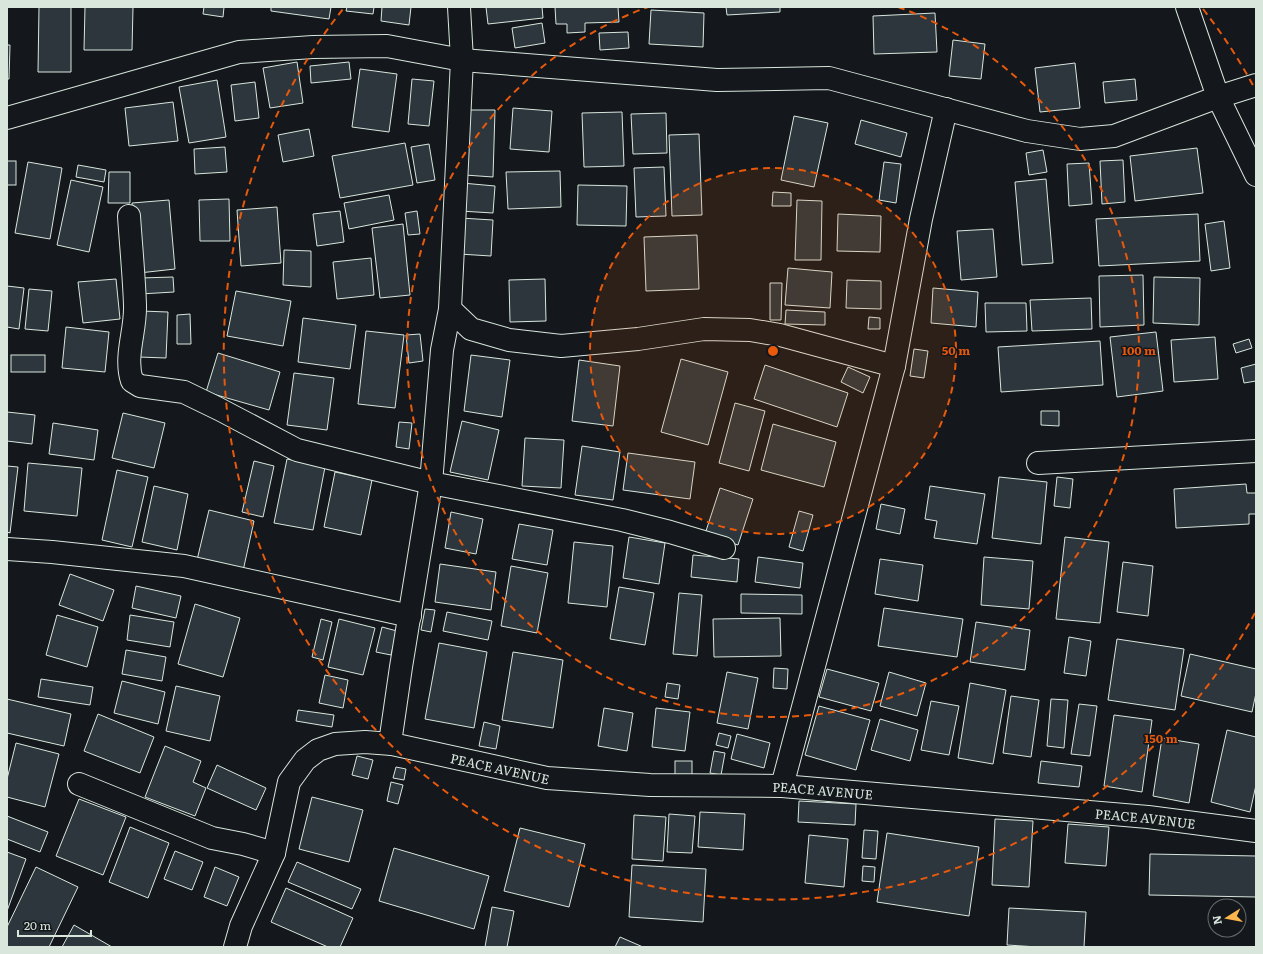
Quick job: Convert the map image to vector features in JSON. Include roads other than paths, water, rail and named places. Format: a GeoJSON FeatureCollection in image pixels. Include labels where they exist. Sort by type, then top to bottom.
{"type":"FeatureCollection","features":[{"type":"Feature","properties":{"kind":"street"},"geometry":{"type":"LineString","coordinates":[[392,744],[391,736],[431,483],[442,350],[450,309],[462,60],[459,7]]}},
{"type":"Feature","properties":{"kind":"street"},"geometry":{"type":"LineString","coordinates":[[1187,7],[1218,97],[1256,175]]}},
{"type":"Feature","properties":{"kind":"street"},"geometry":{"type":"LineString","coordinates":[[7,118],[239,52],[313,47],[387,46],[462,60],[717,80],[829,78],[1027,131],[1080,139],[1114,136],[1218,97],[1256,85]]}},
{"type":"Feature","properties":{"kind":"street"},"geometry":{"type":"LineString","coordinates":[[782,786],[894,366],[921,219],[946,109]]}},
{"type":"Feature","properties":{"kind":"street"},"geometry":{"type":"LineString","coordinates":[[129,216],[135,307],[129,372],[132,381],[140,386],[184,392],[297,450],[431,483],[622,520],[724,548]]}},
{"type":"Feature","properties":{"kind":"street"},"geometry":{"type":"LineString","coordinates":[[450,309],[471,329],[508,340],[561,346],[638,339],[704,329],[750,330],[780,335],[894,366]]}},
{"type":"Feature","properties":{"kind":"street"},"geometry":{"type":"LineString","coordinates":[[1038,463],[1256,451]]}},
{"type":"Feature","properties":{"kind":"street"},"geometry":{"type":"LineString","coordinates":[[7,549],[52,552],[184,566],[410,616]]}},
{"type":"Feature","properties":{"kind":"street","name":"PEACE AVENUE"},"geometry":{"type":"LineString","coordinates":[[235,947],[241,926],[274,853],[289,782],[305,760],[318,750],[335,744],[364,742],[392,744],[547,778],[650,785],[782,786],[1148,817],[1256,831]]}},
{"type":"Feature","properties":{"kind":"street"},"geometry":{"type":"LineString","coordinates":[[79,784],[212,838],[242,844],[274,853]]}}]}
